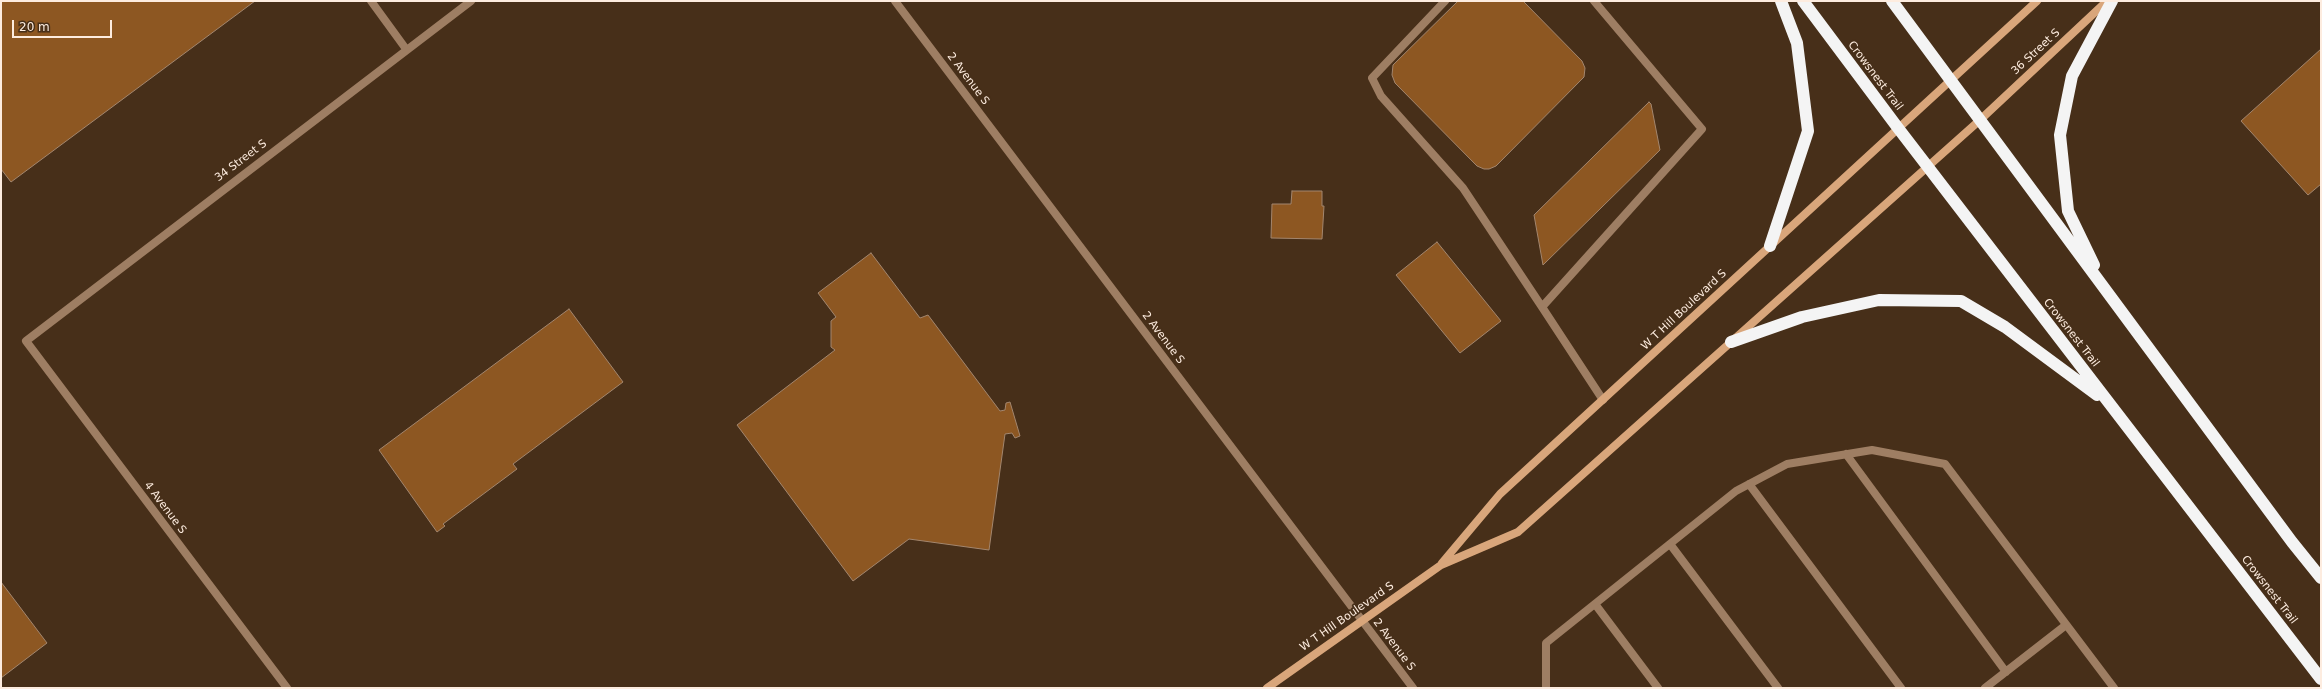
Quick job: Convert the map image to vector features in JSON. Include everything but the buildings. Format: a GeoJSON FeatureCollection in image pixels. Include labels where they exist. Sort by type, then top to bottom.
{"type":"FeatureCollection","features":[{"type":"Feature","properties":{"kind":"highway"},"geometry":{"type":"LineString","coordinates":[[1770,246],[1808,131],[1797,43],[1781,1]]}},
{"type":"Feature","properties":{"kind":"highway","name":"Crowsnest Trail"},"geometry":{"type":"LineString","coordinates":[[1803,1],[1898,128],[2321,679]]}},
{"type":"Feature","properties":{"kind":"highway"},"geometry":{"type":"LineString","coordinates":[[1892,1],[2321,578]]}},
{"type":"Feature","properties":{"kind":"highway"},"geometry":{"type":"LineString","coordinates":[[2108,293],[2068,211],[2060,135],[2072,76],[2112,1]]}},
{"type":"Feature","properties":{"kind":"highway"},"geometry":{"type":"LineString","coordinates":[[1731,342],[1802,316],[1879,300],[1961,301],[2005,327],[2110,404]]}},
{"type":"Feature","properties":{"kind":"street"},"geometry":{"type":"LineString","coordinates":[[371,1],[406,49]]}},
{"type":"Feature","properties":{"kind":"street","name":"34 Street S"},"geometry":{"type":"LineString","coordinates":[[26,340],[406,49],[471,1]]}},
{"type":"Feature","properties":{"kind":"street","name":"2 Avenue S"},"geometry":{"type":"LineString","coordinates":[[895,1],[1413,688]]}},
{"type":"Feature","properties":{"kind":"street"},"geometry":{"type":"LineString","coordinates":[[1445,1],[1372,78],[1381,96],[1463,188],[1603,400]]}},
{"type":"Feature","properties":{"kind":"street"},"geometry":{"type":"LineString","coordinates":[[1542,307],[1702,129],[1594,1]]}},
{"type":"Feature","properties":{"kind":"street"},"geometry":{"type":"LineString","coordinates":[[1952,81],[2037,1]]}},
{"type":"Feature","properties":{"kind":"street","name":"36 Street S"},"geometry":{"type":"LineString","coordinates":[[1928,167],[2107,1]]}},
{"type":"Feature","properties":{"kind":"street","name":"W T Hill Boulevard S"},"geometry":{"type":"LineString","coordinates":[[1440,565],[1500,494],[1898,128],[1952,81]]}},
{"type":"Feature","properties":{"kind":"street","name":"W T Hill Boulevard S"},"geometry":{"type":"LineString","coordinates":[[1267,688],[1440,565],[1518,532],[1928,167]]}},
{"type":"Feature","properties":{"kind":"street","name":"4 Avenue S"},"geometry":{"type":"LineString","coordinates":[[26,340],[287,688]]}},
{"type":"Feature","properties":{"kind":"street"},"geometry":{"type":"LineString","coordinates":[[1546,688],[1546,642],[1736,491],[1787,464],[1872,450],[1945,464],[2114,688]]}},
{"type":"Feature","properties":{"kind":"street"},"geometry":{"type":"LineString","coordinates":[[1846,454],[2006,672]]}},
{"type":"Feature","properties":{"kind":"street"},"geometry":{"type":"LineString","coordinates":[[1749,484],[1901,688]]}},
{"type":"Feature","properties":{"kind":"street"},"geometry":{"type":"LineString","coordinates":[[1670,544],[1778,688]]}},
{"type":"Feature","properties":{"kind":"street"},"geometry":{"type":"LineString","coordinates":[[1595,604],[1658,688]]}},
{"type":"Feature","properties":{"kind":"street"},"geometry":{"type":"LineString","coordinates":[[1985,688],[2066,625]]}}]}
